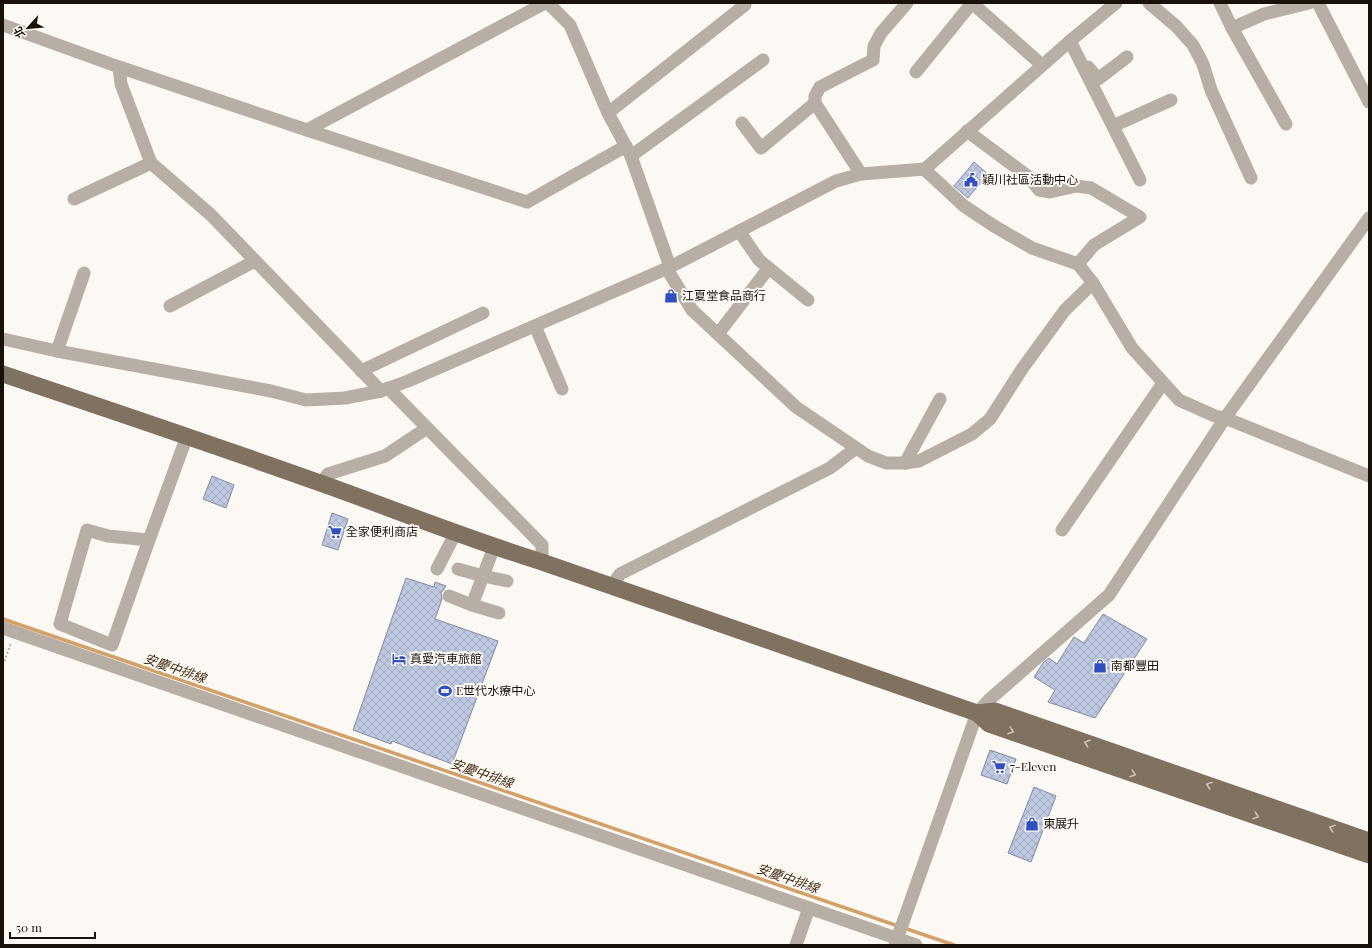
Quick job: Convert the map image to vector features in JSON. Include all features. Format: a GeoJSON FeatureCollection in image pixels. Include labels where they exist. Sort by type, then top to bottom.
{"type":"FeatureCollection","features":[{"type":"Feature","properties":{"kind":"main road"},"geometry":{"type":"LineString","coordinates":[[3,374],[187,436],[321,483],[494,547],[542,562],[611,587],[977,712],[995,711],[1369,841]]}},
{"type":"Feature","properties":{"kind":"main road"},"geometry":{"type":"LineString","coordinates":[[977,712],[989,724],[1369,855]]}},
{"type":"Feature","properties":{"kind":"street"},"geometry":{"type":"LineString","coordinates":[[308,130],[545,3]]}},
{"type":"Feature","properties":{"kind":"street"},"geometry":{"type":"LineString","coordinates":[[548,3],[570,25],[608,113],[628,151],[668,268],[692,310],[796,407],[868,456],[886,463],[919,461],[972,434],[990,419],[1022,369],[1065,310],[1093,283]]}},
{"type":"Feature","properties":{"kind":"street"},"geometry":{"type":"LineString","coordinates":[[861,174],[815,103],[815,96],[820,87],[873,60],[874,46],[882,33],[907,3]]}},
{"type":"Feature","properties":{"kind":"street"},"geometry":{"type":"LineString","coordinates":[[916,72],[972,3],[1042,65]]}},
{"type":"Feature","properties":{"kind":"street"},"geometry":{"type":"LineString","coordinates":[[3,339],[306,400],[345,398],[385,390],[668,268],[836,181],[861,174],[924,169],[1042,65],[1072,46],[1116,3]]}},
{"type":"Feature","properties":{"kind":"street"},"geometry":{"type":"LineString","coordinates":[[1149,3],[1176,26],[1193,45],[1203,64],[1211,90],[1251,178]]}},
{"type":"Feature","properties":{"kind":"street"},"geometry":{"type":"LineString","coordinates":[[1220,3],[1232,28],[1286,124]]}},
{"type":"Feature","properties":{"kind":"street"},"geometry":{"type":"LineString","coordinates":[[1232,28],[1264,14],[1309,3]]}},
{"type":"Feature","properties":{"kind":"street"},"geometry":{"type":"LineString","coordinates":[[1318,3],[1369,102]]}},
{"type":"Feature","properties":{"kind":"street"},"geometry":{"type":"LineString","coordinates":[[608,113],[744,6]]}},
{"type":"Feature","properties":{"kind":"street"},"geometry":{"type":"LineString","coordinates":[[3,25],[119,68],[527,202],[628,151],[763,60]]}},
{"type":"Feature","properties":{"kind":"street"},"geometry":{"type":"LineString","coordinates":[[1072,46],[1098,79],[1127,57]]}},
{"type":"Feature","properties":{"kind":"street"},"geometry":{"type":"LineString","coordinates":[[1072,46],[1140,180]]}},
{"type":"Feature","properties":{"kind":"street"},"geometry":{"type":"LineString","coordinates":[[119,68],[121,84],[151,163],[211,215],[361,371],[385,390],[427,428],[542,545],[542,562]]}},
{"type":"Feature","properties":{"kind":"street"},"geometry":{"type":"LineString","coordinates":[[1113,126],[1171,100]]}},
{"type":"Feature","properties":{"kind":"street"},"geometry":{"type":"LineString","coordinates":[[742,123],[761,148],[815,103]]}},
{"type":"Feature","properties":{"kind":"street"},"geometry":{"type":"LineString","coordinates":[[967,132],[1029,177],[1039,190],[1050,192],[1076,186],[1091,188],[1140,217],[1094,245],[1078,264]]}},
{"type":"Feature","properties":{"kind":"street"},"geometry":{"type":"LineString","coordinates":[[74,199],[151,163]]}},
{"type":"Feature","properties":{"kind":"street"},"geometry":{"type":"LineString","coordinates":[[924,169],[964,206],[994,226],[1032,248],[1078,264],[1093,283],[1132,348],[1179,400],[1215,416],[1225,418],[1369,476]]}},
{"type":"Feature","properties":{"kind":"street"},"geometry":{"type":"LineString","coordinates":[[896,942],[977,712],[1109,595],[1225,418],[1369,218]]}},
{"type":"Feature","properties":{"kind":"street"},"geometry":{"type":"LineString","coordinates":[[739,231],[759,260],[768,269],[808,300]]}},
{"type":"Feature","properties":{"kind":"street"},"geometry":{"type":"LineString","coordinates":[[170,306],[255,261]]}},
{"type":"Feature","properties":{"kind":"street"},"geometry":{"type":"LineString","coordinates":[[718,334],[768,269]]}},
{"type":"Feature","properties":{"kind":"street"},"geometry":{"type":"LineString","coordinates":[[57,351],[84,273]]}},
{"type":"Feature","properties":{"kind":"street"},"geometry":{"type":"LineString","coordinates":[[361,371],[483,313]]}},
{"type":"Feature","properties":{"kind":"street"},"geometry":{"type":"LineString","coordinates":[[535,326],[562,389]]}},
{"type":"Feature","properties":{"kind":"street"},"geometry":{"type":"LineString","coordinates":[[1062,530],[1163,383]]}},
{"type":"Feature","properties":{"kind":"street"},"geometry":{"type":"LineString","coordinates":[[905,463],[940,399]]}},
{"type":"Feature","properties":{"kind":"street"},"geometry":{"type":"LineString","coordinates":[[321,483],[328,474],[385,456],[427,428]]}},
{"type":"Feature","properties":{"kind":"street"},"geometry":{"type":"LineString","coordinates":[[149,540],[108,536],[87,530],[60,624],[112,645],[187,436]]}},
{"type":"Feature","properties":{"kind":"street"},"geometry":{"type":"LineString","coordinates":[[611,587],[620,574],[830,468],[856,448]]}},
{"type":"Feature","properties":{"kind":"street"},"geometry":{"type":"LineString","coordinates":[[437,569],[456,532]]}},
{"type":"Feature","properties":{"kind":"street"},"geometry":{"type":"LineString","coordinates":[[472,605],[494,547]]}},
{"type":"Feature","properties":{"kind":"street"},"geometry":{"type":"LineString","coordinates":[[458,569],[507,581]]}},
{"type":"Feature","properties":{"kind":"street"},"geometry":{"type":"LineString","coordinates":[[449,596],[499,613]]}},
{"type":"Feature","properties":{"kind":"street"},"geometry":{"type":"LineString","coordinates":[[9,630],[809,908],[896,942],[916,945]]}},
{"type":"Feature","properties":{"kind":"street"},"geometry":{"type":"LineString","coordinates":[[796,945],[809,908]]}},
{"type":"Feature","properties":{"kind":"path"},"geometry":{"type":"LineString","coordinates":[[3,665],[9,630]]}},
{"type":"Feature","properties":{"kind":"building","name":"穎川社區活動中心"},"geometry":{"type":"Polygon","coordinates":[[[974,162],[988,174],[968,198],[954,186],[974,162]]]}},
{"type":"Feature","properties":{"kind":"building"},"geometry":{"type":"Polygon","coordinates":[[[212,476],[234,485],[226,508],[203,499],[212,476]]]}},
{"type":"Feature","properties":{"kind":"building","name":"全家便利商店"},"geometry":{"type":"Polygon","coordinates":[[[332,513],[348,519],[338,550],[322,545],[332,513]]]}},
{"type":"Feature","properties":{"kind":"building"},"geometry":{"type":"Polygon","coordinates":[[[406,578],[434,587],[435,582],[446,586],[441,593],[442,599],[435,619],[498,641],[452,764],[392,741],[391,744],[353,730],[406,578]]]}},
{"type":"Feature","properties":{"kind":"building","name":"南都豐田"},"geometry":{"type":"Polygon","coordinates":[[[1103,614],[1147,639],[1095,718],[1048,702],[1055,690],[1034,677],[1043,663],[1049,658],[1057,664],[1074,637],[1084,643],[1103,614]]]}},
{"type":"Feature","properties":{"kind":"building","name":"7-Eleven"},"geometry":{"type":"Polygon","coordinates":[[[990,750],[1016,759],[1007,784],[981,775],[990,750]]]}},
{"type":"Feature","properties":{"kind":"building","name":"東展升"},"geometry":{"type":"Polygon","coordinates":[[[1034,787],[1056,796],[1031,862],[1008,853],[1034,787]]]}},
{"type":"Feature","properties":{"kind":"waterway","name":"安慶中排線"},"geometry":{"type":"LineString","coordinates":[[3,619],[898,926]]}},
{"type":"Feature","properties":{"kind":"waterway","name":"安慶中排線"},"geometry":{"type":"LineString","coordinates":[[904,928],[954,945]]}},
{"type":"Feature","properties":{"kind":"place","name":"穎川社區活動中心"},"geometry":{"type":"Point","coordinates":[971,180]}},
{"type":"Feature","properties":{"kind":"place","name":"江夏堂食品商行"},"geometry":{"type":"Point","coordinates":[671,296]}},
{"type":"Feature","properties":{"kind":"place","name":"全家便利商店"},"geometry":{"type":"Point","coordinates":[335,532]}},
{"type":"Feature","properties":{"kind":"place","name":"真愛汽車旅館"},"geometry":{"type":"Point","coordinates":[399,659]}},
{"type":"Feature","properties":{"kind":"place","name":"南都豐田"},"geometry":{"type":"Point","coordinates":[1100,666]}},
{"type":"Feature","properties":{"kind":"place","name":"E世代水療中心"},"geometry":{"type":"Point","coordinates":[445,691]}},
{"type":"Feature","properties":{"kind":"place","name":"7-Eleven"},"geometry":{"type":"Point","coordinates":[999,767]}},
{"type":"Feature","properties":{"kind":"place","name":"東展升"},"geometry":{"type":"Point","coordinates":[1032,824]}}]}
